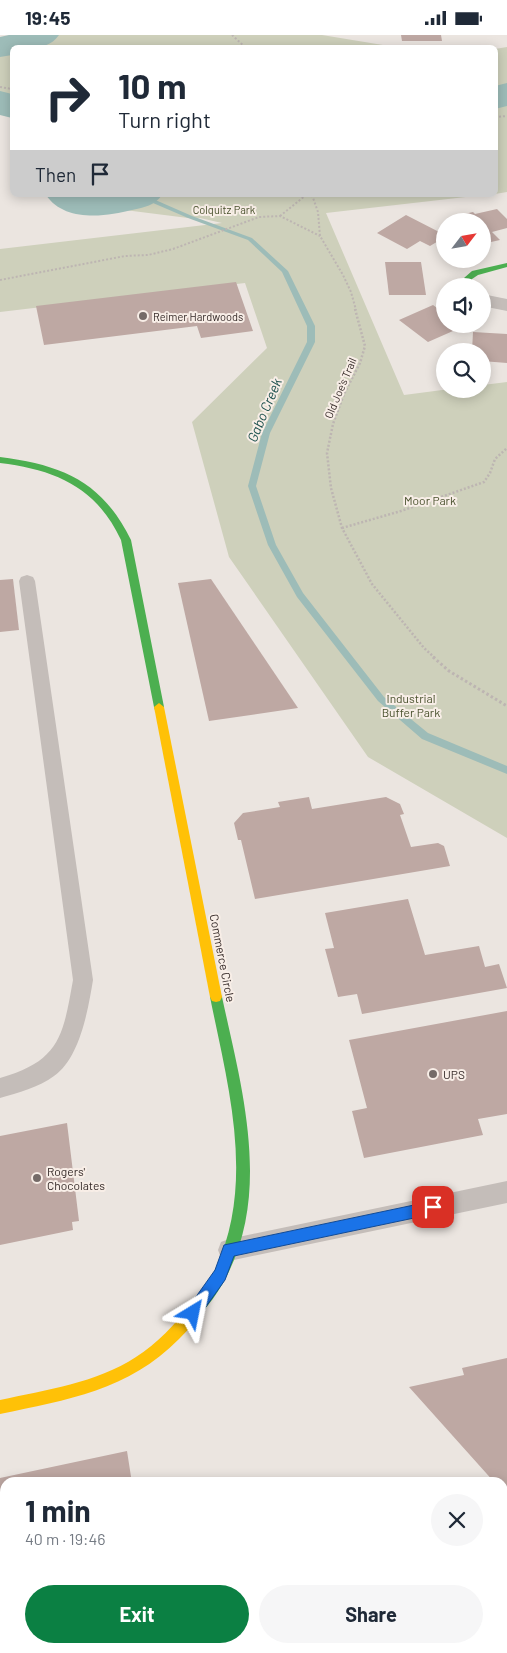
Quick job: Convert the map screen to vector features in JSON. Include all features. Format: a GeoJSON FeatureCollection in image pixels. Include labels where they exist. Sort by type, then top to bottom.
{"type":"FeatureCollection","features":[{"type":"Feature","properties":{"kind":"street"},"geometry":{"type":"LineString","coordinates":[[468,278],[475,273],[507,265]]}},
{"type":"Feature","properties":{"kind":"street"},"geometry":{"type":"LineString","coordinates":[[491,301],[507,305]]}},
{"type":"Feature","properties":{"kind":"street","name":"Commerce Circle"},"geometry":{"type":"LineString","coordinates":[[0,461],[44,466],[76,480],[99,498],[116,517],[126,540],[240,1117],[245,1176],[239,1225],[220,1275],[184,1325],[136,1366],[75,1391],[0,1407]]}},
{"type":"Feature","properties":{"kind":"lane"},"geometry":{"type":"LineString","coordinates":[[0,1089],[49,1068],[66,1045],[78,1010],[83,980],[27,581]]}},
{"type":"Feature","properties":{"kind":"lane"},"geometry":{"type":"LineString","coordinates":[[229,1250],[507,1192]]}},
{"type":"Feature","properties":{"kind":"path"},"geometry":{"type":"LineString","coordinates":[[232,35],[243,45]]}},
{"type":"Feature","properties":{"kind":"path"},"geometry":{"type":"LineString","coordinates":[[280,216],[304,197]]}},
{"type":"Feature","properties":{"kind":"path","name":"Old Joe's Trail"},"geometry":{"type":"LineString","coordinates":[[313,197],[318,212],[320,236],[344,275],[366,346],[360,363],[344,394],[333,424],[327,453],[331,488],[342,528],[372,584],[424,648],[449,671],[507,706]]}},
{"type":"Feature","properties":{"kind":"path"},"geometry":{"type":"LineString","coordinates":[[0,280],[125,256],[148,255],[173,249],[259,217],[280,216],[320,236]]}},
{"type":"Feature","properties":{"kind":"path"},"geometry":{"type":"LineString","coordinates":[[342,528],[401,511],[484,481],[490,473],[495,459],[507,447]]}},
{"type":"Feature","properties":{"kind":"green space"},"geometry":{"type":"Polygon","coordinates":[[[50,35],[322,35],[383,45],[23,45],[50,35]]]}},
{"type":"Feature","properties":{"kind":"green space"},"geometry":{"type":"Polygon","coordinates":[[[507,47],[507,192],[498,194],[498,48],[507,47]]]}},
{"type":"Feature","properties":{"kind":"green space"},"geometry":{"type":"Polygon","coordinates":[[[10,50],[10,115],[0,111],[0,52],[10,50]]]}},
{"type":"Feature","properties":{"kind":"green space"},"geometry":{"type":"Polygon","coordinates":[[[48,197],[466,197],[326,213],[404,395],[436,391],[436,398],[491,398],[491,384],[507,382],[507,838],[368,757],[229,557],[192,422],[267,348],[245,283],[0,312],[0,249],[222,223],[200,218],[101,207],[62,206],[61,202],[48,197]]]}},
{"type":"Feature","properties":{"kind":"building"},"geometry":{"type":"Polygon","coordinates":[[[401,35],[441,35],[442,41],[402,41],[401,35]]]}},
{"type":"Feature","properties":{"kind":"building"},"geometry":{"type":"Polygon","coordinates":[[[497,209],[507,219],[507,228],[492,232],[500,240],[491,242],[491,213],[479,213],[497,209]]]}},
{"type":"Feature","properties":{"kind":"building"},"geometry":{"type":"Polygon","coordinates":[[[406,215],[436,230],[436,242],[430,246],[420,241],[407,249],[377,233],[406,215]]]}},
{"type":"Feature","properties":{"kind":"building"},"geometry":{"type":"Polygon","coordinates":[[[385,262],[421,262],[426,295],[389,295],[385,262]]]}},
{"type":"Feature","properties":{"kind":"building","name":"Reimer Hardwoods"},"geometry":{"type":"Polygon","coordinates":[[[236,282],[253,331],[201,338],[197,326],[44,345],[36,306],[236,282]]]}},
{"type":"Feature","properties":{"kind":"building"},"geometry":{"type":"Polygon","coordinates":[[[433,305],[436,307],[436,333],[448,333],[428,342],[399,320],[433,305]]]}},
{"type":"Feature","properties":{"kind":"building"},"geometry":{"type":"Polygon","coordinates":[[[473,333],[507,334],[507,363],[491,362],[491,343],[472,343],[473,333]]]}},
{"type":"Feature","properties":{"kind":"building"},"geometry":{"type":"Polygon","coordinates":[[[13,579],[19,630],[0,632],[0,580],[13,579]]]}},
{"type":"Feature","properties":{"kind":"building"},"geometry":{"type":"Polygon","coordinates":[[[211,579],[298,708],[209,721],[178,583],[211,579]]]}},
{"type":"Feature","properties":{"kind":"building"},"geometry":{"type":"Polygon","coordinates":[[[309,797],[312,809],[386,797],[400,804],[404,814],[400,815],[411,847],[438,843],[444,846],[450,866],[255,899],[241,840],[238,840],[234,823],[243,813],[280,807],[278,802],[309,797]]]}},
{"type":"Feature","properties":{"kind":"building"},"geometry":{"type":"Polygon","coordinates":[[[408,899],[425,955],[479,946],[485,967],[499,964],[507,988],[362,1014],[357,994],[338,997],[325,949],[334,948],[325,913],[408,899]]]}},
{"type":"Feature","properties":{"kind":"building","name":"UPS"},"geometry":{"type":"Polygon","coordinates":[[[507,1011],[507,1114],[478,1119],[483,1135],[364,1158],[352,1111],[367,1108],[349,1040],[507,1011]]]}},
{"type":"Feature","properties":{"kind":"building","name":"Rogers' Chocolates"},"geometry":{"type":"Polygon","coordinates":[[[67,1123],[79,1221],[72,1222],[73,1230],[0,1245],[0,1136],[67,1123]]]}},
{"type":"Feature","properties":{"kind":"building"},"geometry":{"type":"Polygon","coordinates":[[[507,1358],[507,1477],[490,1477],[409,1387],[464,1375],[462,1368],[507,1358]]]}},
{"type":"Feature","properties":{"kind":"building"},"geometry":{"type":"Polygon","coordinates":[[[127,1451],[131,1477],[5,1477],[127,1451]]]}},
{"type":"Feature","properties":{"kind":"waterway"},"geometry":{"type":"LineString","coordinates":[[12,45],[24,43],[42,35]]}},
{"type":"Feature","properties":{"kind":"waterway"},"geometry":{"type":"LineString","coordinates":[[0,47],[10,45]]}},
{"type":"Feature","properties":{"kind":"waterway"},"geometry":{"type":"LineString","coordinates":[[498,97],[507,94]]}},
{"type":"Feature","properties":{"kind":"waterway"},"geometry":{"type":"LineString","coordinates":[[0,102],[10,106]]}},
{"type":"Feature","properties":{"kind":"waterway"},"geometry":{"type":"LineString","coordinates":[[70,197],[79,201],[96,204],[135,197]]}},
{"type":"Feature","properties":{"kind":"waterway","name":"Gabo Creek"},"geometry":{"type":"LineString","coordinates":[[143,197],[190,217],[250,239],[285,271],[311,326],[311,342],[266,433],[252,486],[272,545],[300,595],[381,699],[425,736],[507,770]]}},
{"type":"Feature","properties":{"kind":"traffic: fast"},"geometry":{"type":"LineString","coordinates":[[468,278],[475,273],[507,265]]}},
{"type":"Feature","properties":{"kind":"traffic: fast"},"geometry":{"type":"LineString","coordinates":[[0,460],[40,467],[76,482],[92,492],[117,521],[126,540],[159,707]]}},
{"type":"Feature","properties":{"kind":"traffic: fast"},"geometry":{"type":"LineString","coordinates":[[196,1309],[218,1279],[234,1242],[241,1208],[244,1173],[242,1137],[237,1102],[216,997]]}},
{"type":"Feature","properties":{"kind":"traffic: slow"},"geometry":{"type":"LineString","coordinates":[[159,707],[216,997]]}},
{"type":"Feature","properties":{"kind":"traffic: slow"},"geometry":{"type":"LineString","coordinates":[[0,1407],[52,1396],[103,1381],[119,1374],[150,1356],[176,1332],[196,1309]]}},
{"type":"Feature","properties":{"kind":"place","name":"Reimer Hardwoods"},"geometry":{"type":"Point","coordinates":[143,316]}},
{"type":"Feature","properties":{"kind":"place","name":"UPS"},"geometry":{"type":"Point","coordinates":[433,1074]}},
{"type":"Feature","properties":{"kind":"place","name":"Rogers' Chocolates"},"geometry":{"type":"Point","coordinates":[37,1178]}},
{"type":"Feature","properties":{"kind":"route"},"geometry":{"type":"LineString","coordinates":[[193,1313],[220,1275],[229,1250],[433,1207]]}},
{"type":"Feature","properties":{"kind":"park label","name":"Colquitz Park"},"geometry":{"type":"Point","coordinates":[224,209]}},
{"type":"Feature","properties":{"kind":"park label","name":"Moor Park"},"geometry":{"type":"Point","coordinates":[430,500]}},
{"type":"Feature","properties":{"kind":"park label","name":"Industrial Buffer Park"},"geometry":{"type":"Point","coordinates":[411,705]}}]}
